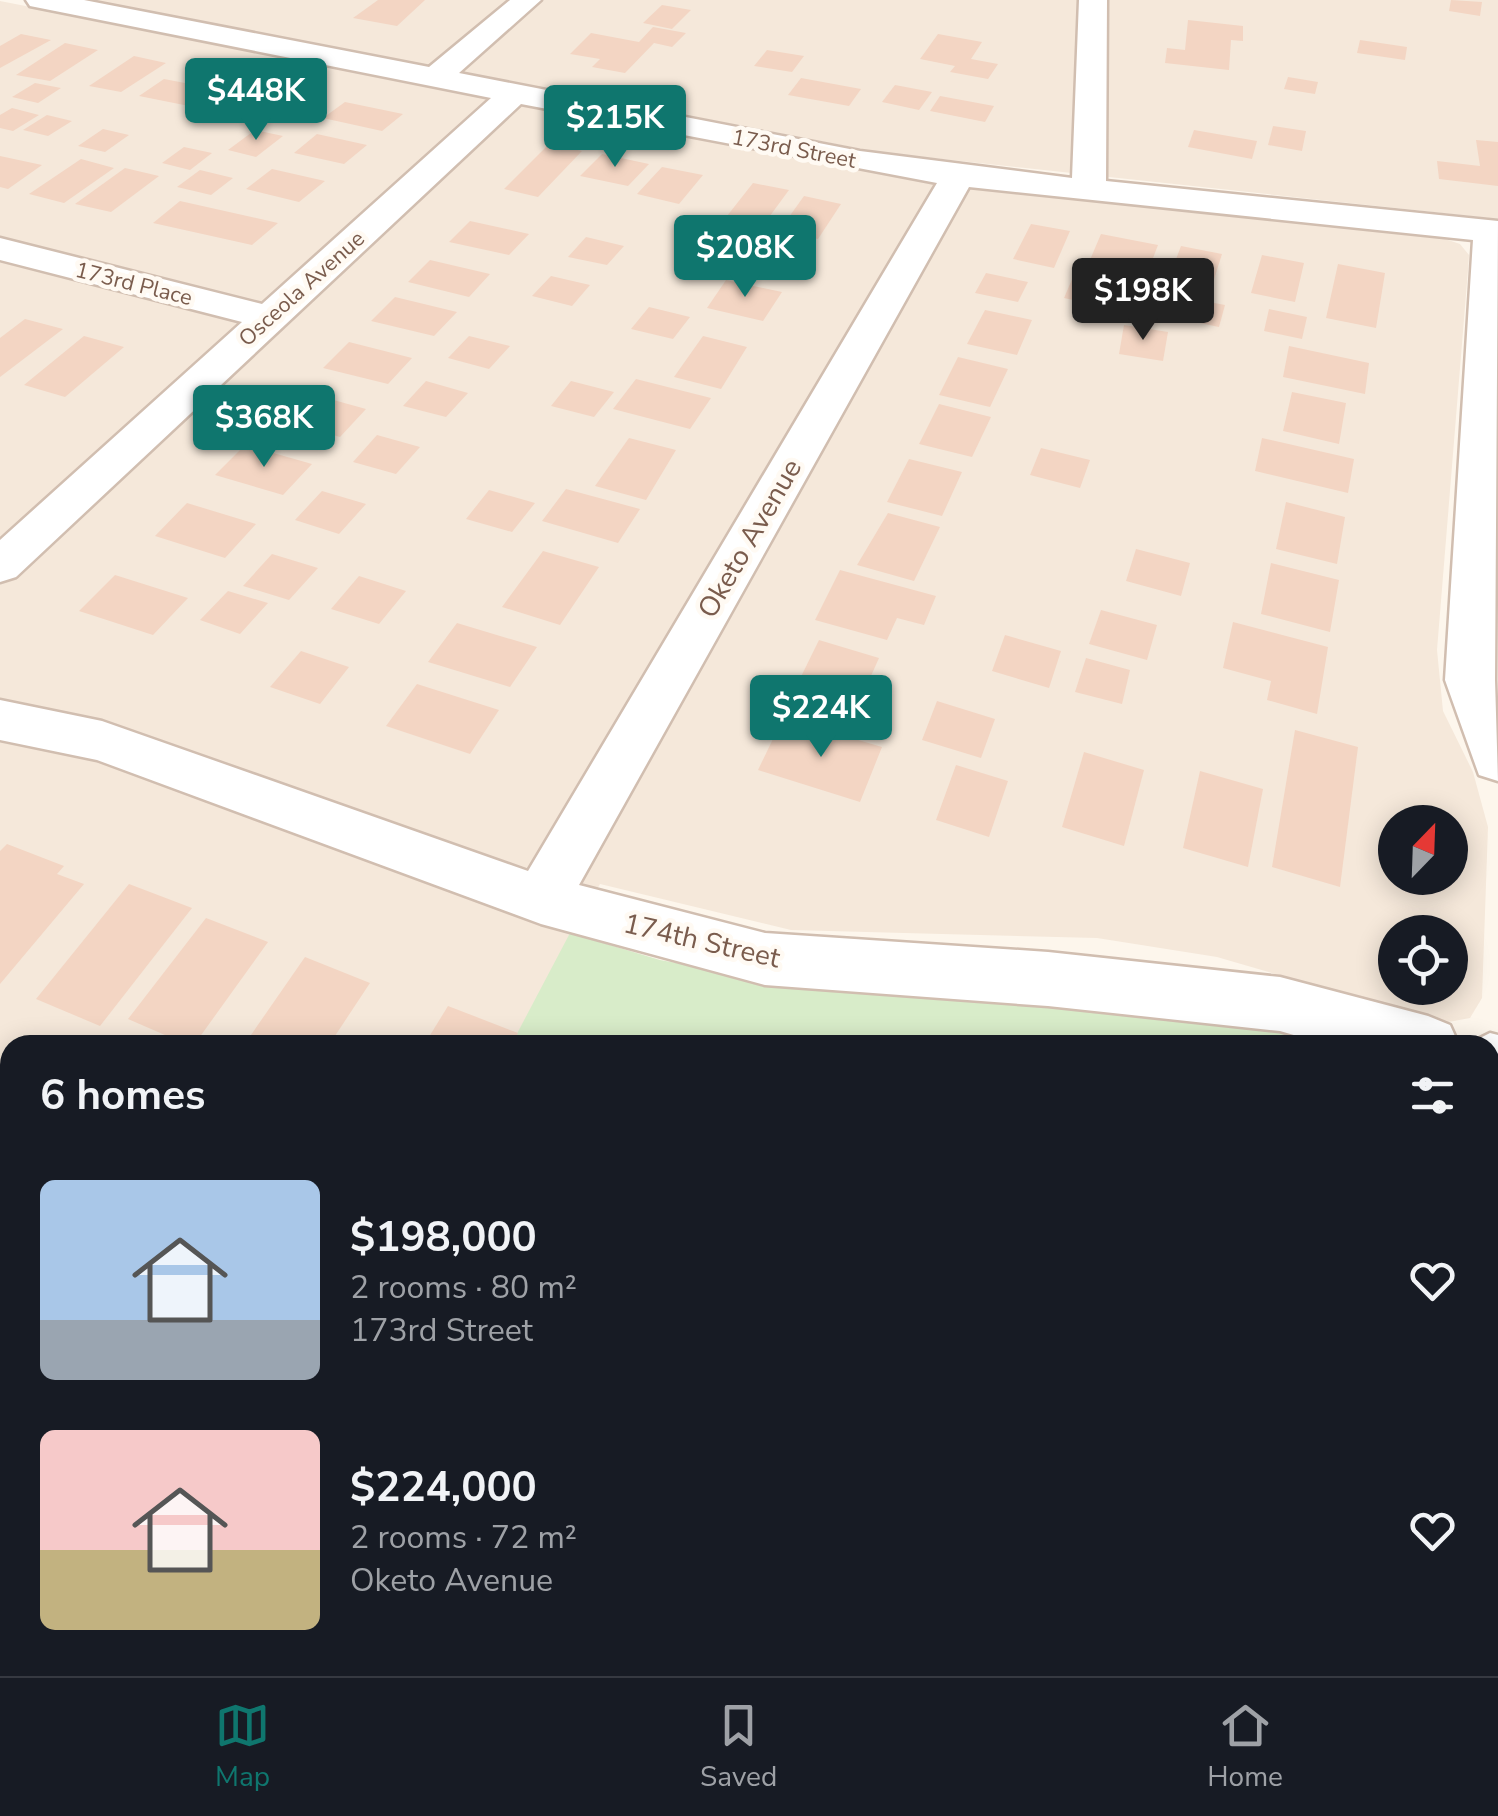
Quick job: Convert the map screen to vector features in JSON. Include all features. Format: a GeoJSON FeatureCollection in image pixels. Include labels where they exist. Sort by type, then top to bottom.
{"type":"FeatureCollection","features":[{"type":"Feature","properties":{"kind":"street","name":"173rd Street"},"geometry":{"type":"LineString","coordinates":[[40,0],[860,161],[958,176],[1495,232]]}},
{"type":"Feature","properties":{"kind":"street"},"geometry":{"type":"LineString","coordinates":[[436,77],[527,0]]}},
{"type":"Feature","properties":{"kind":"street"},"geometry":{"type":"LineString","coordinates":[[1088,190],[1093,0]]}},
{"type":"Feature","properties":{"kind":"street","name":"Osceola Avenue"},"geometry":{"type":"LineString","coordinates":[[0,566],[516,92]]}},
{"type":"Feature","properties":{"kind":"street","name":"Oketo Avenue"},"geometry":{"type":"LineString","coordinates":[[540,900],[958,176]]}},
{"type":"Feature","properties":{"kind":"street"},"geometry":{"type":"LineString","coordinates":[[1495,232],[1488,529],[1470,680],[1498,760]]}},
{"type":"Feature","properties":{"kind":"street","name":"173rd Place"},"geometry":{"type":"LineString","coordinates":[[0,249],[269,317]]}},
{"type":"Feature","properties":{"kind":"street","name":"174th Street"},"geometry":{"type":"LineString","coordinates":[[0,720],[102,741],[540,900],[765,959],[1048,978],[1280,1004],[1392,1035]]}},
{"type":"Feature","properties":{"kind":"shaded area"},"geometry":{"type":"Polygon","coordinates":[[[90,0],[1498,0],[1498,219],[877,152],[90,0]]]}},
{"type":"Feature","properties":{"kind":"shaded area"},"geometry":{"type":"Polygon","coordinates":[[[0,1],[862,170],[1436,236],[1460,244],[1469,255],[1437,650],[1443,711],[1473,772],[1488,827],[1482,998],[1470,1018],[1443,1023],[1381,1005],[1468,1005],[1468,915],[1378,915],[1378,1004],[1217,957],[1097,938],[791,930],[600,884],[517,1035],[0,1035],[0,1]]]}},
{"type":"Feature","properties":{"kind":"green space"},"geometry":{"type":"Polygon","coordinates":[[[570,933],[660,960],[765,979],[1206,1008],[1304,1035],[516,1035],[570,933]]]}},
{"type":"Feature","properties":{"kind":"building"},"geometry":{"type":"Polygon","coordinates":[[[378,0],[425,0],[397,26],[353,18],[378,0]]]}},
{"type":"Feature","properties":{"kind":"building"},"geometry":{"type":"Polygon","coordinates":[[[1451,0],[1482,2],[1480,16],[1449,11],[1451,0]]]}},
{"type":"Feature","properties":{"kind":"building"},"geometry":{"type":"Polygon","coordinates":[[[662,5],[691,10],[672,29],[643,23],[662,5]]]}},
{"type":"Feature","properties":{"kind":"building"},"geometry":{"type":"Polygon","coordinates":[[[1188,20],[1243,26],[1243,41],[1231,40],[1229,70],[1165,63],[1167,48],[1185,50],[1188,20]]]}},
{"type":"Feature","properties":{"kind":"building"},"geometry":{"type":"Polygon","coordinates":[[[653,27],[686,33],[672,47],[654,43],[625,73],[592,67],[600,59],[570,54],[591,33],[639,42],[653,27]]]}},
{"type":"Feature","properties":{"kind":"building"},"geometry":{"type":"Polygon","coordinates":[[[21,34],[51,40],[0,68],[0,46],[21,34]]]}},
{"type":"Feature","properties":{"kind":"building"},"geometry":{"type":"Polygon","coordinates":[[[938,34],[982,42],[971,59],[998,64],[988,79],[950,72],[955,66],[920,59],[938,34]]]}},
{"type":"Feature","properties":{"kind":"building"},"geometry":{"type":"Polygon","coordinates":[[[1360,40],[1407,47],[1405,60],[1357,53],[1360,40]]]}},
{"type":"Feature","properties":{"kind":"building"},"geometry":{"type":"Polygon","coordinates":[[[65,43],[98,50],[50,81],[16,75],[65,43]]]}},
{"type":"Feature","properties":{"kind":"building"},"geometry":{"type":"Polygon","coordinates":[[[767,50],[804,56],[792,72],[754,66],[767,50]]]}},
{"type":"Feature","properties":{"kind":"building"},"geometry":{"type":"Polygon","coordinates":[[[134,56],[166,63],[121,92],[89,86],[134,56]]]}},
{"type":"Feature","properties":{"kind":"building"},"geometry":{"type":"Polygon","coordinates":[[[204,70],[236,76],[194,107],[139,96],[164,79],[185,83],[204,70]]]}},
{"type":"Feature","properties":{"kind":"building"},"geometry":{"type":"Polygon","coordinates":[[[1288,77],[1318,82],[1315,94],[1284,89],[1288,77]]]}},
{"type":"Feature","properties":{"kind":"building"},"geometry":{"type":"Polygon","coordinates":[[[801,78],[861,89],[849,106],[788,95],[801,78]]]}},
{"type":"Feature","properties":{"kind":"building"},"geometry":{"type":"Polygon","coordinates":[[[35,83],[61,88],[38,103],[12,97],[35,83]]]}},
{"type":"Feature","properties":{"kind":"building"},"geometry":{"type":"Polygon","coordinates":[[[264,84],[295,91],[254,122],[198,111],[223,92],[248,97],[264,84]]]}},
{"type":"Feature","properties":{"kind":"building"},"geometry":{"type":"Polygon","coordinates":[[[895,85],[932,92],[919,110],[882,102],[895,85]]]}},
{"type":"Feature","properties":{"kind":"building"},"geometry":{"type":"Polygon","coordinates":[[[940,96],[994,106],[985,122],[930,111],[940,96]]]}},
{"type":"Feature","properties":{"kind":"building"},"geometry":{"type":"Polygon","coordinates":[[[345,102],[403,114],[382,131],[323,118],[345,102]]]}},
{"type":"Feature","properties":{"kind":"building"},"geometry":{"type":"Polygon","coordinates":[[[12,108],[39,115],[13,131],[0,128],[0,115],[12,108]]]}},
{"type":"Feature","properties":{"kind":"building"},"geometry":{"type":"Polygon","coordinates":[[[47,115],[72,121],[48,136],[23,130],[47,115]]]}},
{"type":"Feature","properties":{"kind":"building"},"geometry":{"type":"Polygon","coordinates":[[[1273,126],[1306,131],[1302,151],[1268,145],[1273,126]]]}},
{"type":"Feature","properties":{"kind":"building"},"geometry":{"type":"Polygon","coordinates":[[[103,129],[129,135],[105,152],[78,146],[103,129]]]}},
{"type":"Feature","properties":{"kind":"building"},"geometry":{"type":"Polygon","coordinates":[[[255,130],[283,136],[256,157],[228,150],[255,130]]]}},
{"type":"Feature","properties":{"kind":"building"},"geometry":{"type":"Polygon","coordinates":[[[1194,130],[1257,141],[1252,159],[1188,147],[1194,130]]]}},
{"type":"Feature","properties":{"kind":"building"},"geometry":{"type":"Polygon","coordinates":[[[317,134],[367,145],[344,164],[294,153],[317,134]]]}},
{"type":"Feature","properties":{"kind":"building"},"geometry":{"type":"Polygon","coordinates":[[[1476,140],[1498,142],[1498,186],[1439,179],[1437,161],[1480,166],[1476,140]]]}},
{"type":"Feature","properties":{"kind":"building"},"geometry":{"type":"Polygon","coordinates":[[[549,144],[582,151],[538,197],[504,189],[549,144]]]}},
{"type":"Feature","properties":{"kind":"building"},"geometry":{"type":"Polygon","coordinates":[[[184,147],[212,153],[190,170],[162,163],[184,147]]]}},
{"type":"Feature","properties":{"kind":"building"},"geometry":{"type":"Polygon","coordinates":[[[602,154],[649,164],[628,186],[580,176],[602,154]]]}},
{"type":"Feature","properties":{"kind":"building"},"geometry":{"type":"Polygon","coordinates":[[[0,156],[42,165],[8,189],[0,187],[0,156]]]}},
{"type":"Feature","properties":{"kind":"building"},"geometry":{"type":"Polygon","coordinates":[[[81,159],[114,168],[64,203],[29,194],[81,159]]]}},
{"type":"Feature","properties":{"kind":"building"},"geometry":{"type":"Polygon","coordinates":[[[662,167],[703,175],[679,204],[637,194],[662,167]]]}},
{"type":"Feature","properties":{"kind":"building"},"geometry":{"type":"Polygon","coordinates":[[[125,168],[159,176],[111,212],[75,204],[125,168]]]}},
{"type":"Feature","properties":{"kind":"building"},"geometry":{"type":"Polygon","coordinates":[[[272,169],[325,181],[299,202],[246,189],[272,169]]]}},
{"type":"Feature","properties":{"kind":"building"},"geometry":{"type":"Polygon","coordinates":[[[200,170],[233,178],[211,195],[177,187],[200,170]]]}},
{"type":"Feature","properties":{"kind":"building"},"geometry":{"type":"Polygon","coordinates":[[[753,183],[789,190],[764,224],[727,216],[753,183]]]}},
{"type":"Feature","properties":{"kind":"building"},"geometry":{"type":"Polygon","coordinates":[[[804,196],[841,204],[818,239],[779,231],[804,196]]]}},
{"type":"Feature","properties":{"kind":"building"},"geometry":{"type":"Polygon","coordinates":[[[180,201],[278,223],[252,245],[153,223],[180,201]]]}},
{"type":"Feature","properties":{"kind":"building"},"geometry":{"type":"Polygon","coordinates":[[[470,221],[529,234],[509,255],[449,242],[470,221]]]}},
{"type":"Feature","properties":{"kind":"building"},"geometry":{"type":"Polygon","coordinates":[[[1031,224],[1070,231],[1054,268],[1013,259],[1031,224]]]}},
{"type":"Feature","properties":{"kind":"building"},"geometry":{"type":"Polygon","coordinates":[[[1101,234],[1158,245],[1145,279],[1087,267],[1101,234]]]}},
{"type":"Feature","properties":{"kind":"building"},"geometry":{"type":"Polygon","coordinates":[[[586,237],[624,246],[607,265],[568,257],[586,237]]]}},
{"type":"Feature","properties":{"kind":"building"},"geometry":{"type":"Polygon","coordinates":[[[1181,246],[1222,254],[1210,292],[1167,283],[1181,246]]]}},
{"type":"Feature","properties":{"kind":"building"},"geometry":{"type":"Polygon","coordinates":[[[771,249],[804,256],[794,271],[761,264],[771,249]]]}},
{"type":"Feature","properties":{"kind":"building"},"geometry":{"type":"Polygon","coordinates":[[[1262,255],[1304,263],[1295,302],[1251,293],[1262,255]]]}},
{"type":"Feature","properties":{"kind":"building"},"geometry":{"type":"Polygon","coordinates":[[[430,260],[490,274],[469,297],[408,282],[430,260]]]}},
{"type":"Feature","properties":{"kind":"building"},"geometry":{"type":"Polygon","coordinates":[[[1338,264],[1385,273],[1376,328],[1326,318],[1338,264]]]}},
{"type":"Feature","properties":{"kind":"building"},"geometry":{"type":"Polygon","coordinates":[[[986,273],[1028,282],[1018,302],[975,293],[986,273]]]}},
{"type":"Feature","properties":{"kind":"building"},"geometry":{"type":"Polygon","coordinates":[[[551,276],[590,285],[572,306],[532,296],[551,276]]]}},
{"type":"Feature","properties":{"kind":"building"},"geometry":{"type":"Polygon","coordinates":[[[1073,277],[1108,285],[1100,306],[1064,298],[1073,277]]]}},
{"type":"Feature","properties":{"kind":"building"},"geometry":{"type":"Polygon","coordinates":[[[726,280],[782,292],[763,321],[707,308],[726,280]]]}},
{"type":"Feature","properties":{"kind":"building"},"geometry":{"type":"Polygon","coordinates":[[[395,297],[457,312],[434,336],[371,321],[395,297]]]}},
{"type":"Feature","properties":{"kind":"building"},"geometry":{"type":"Polygon","coordinates":[[[1188,298],[1225,305],[1219,327],[1181,319],[1188,298]]]}},
{"type":"Feature","properties":{"kind":"building"},"geometry":{"type":"Polygon","coordinates":[[[649,307],[690,317],[673,339],[631,329],[649,307]]]}},
{"type":"Feature","properties":{"kind":"building"},"geometry":{"type":"Polygon","coordinates":[[[1269,309],[1307,317],[1302,339],[1264,331],[1269,309]]]}},
{"type":"Feature","properties":{"kind":"building"},"geometry":{"type":"Polygon","coordinates":[[[985,310],[1032,320],[1017,355],[967,344],[985,310]]]}},
{"type":"Feature","properties":{"kind":"building"},"geometry":{"type":"Polygon","coordinates":[[[25,319],[63,329],[0,377],[0,338],[25,319]]]}},
{"type":"Feature","properties":{"kind":"building"},"geometry":{"type":"Polygon","coordinates":[[[1124,325],[1168,332],[1163,361],[1119,354],[1124,325]]]}},
{"type":"Feature","properties":{"kind":"building"},"geometry":{"type":"Polygon","coordinates":[[[84,336],[124,347],[65,397],[24,385],[84,336]]]}},
{"type":"Feature","properties":{"kind":"building"},"geometry":{"type":"Polygon","coordinates":[[[469,336],[510,346],[489,369],[448,358],[469,336]]]}},
{"type":"Feature","properties":{"kind":"building"},"geometry":{"type":"Polygon","coordinates":[[[703,336],[747,347],[721,389],[674,377],[703,336]]]}},
{"type":"Feature","properties":{"kind":"building"},"geometry":{"type":"Polygon","coordinates":[[[349,342],[412,358],[388,384],[323,368],[349,342]]]}},
{"type":"Feature","properties":{"kind":"building"},"geometry":{"type":"Polygon","coordinates":[[[1289,346],[1369,363],[1365,394],[1283,377],[1289,346]]]}},
{"type":"Feature","properties":{"kind":"building"},"geometry":{"type":"Polygon","coordinates":[[[958,357],[1008,369],[990,407],[939,395],[958,357]]]}},
{"type":"Feature","properties":{"kind":"building"},"geometry":{"type":"Polygon","coordinates":[[[636,379],[711,398],[690,429],[613,409],[636,379]]]}},
{"type":"Feature","properties":{"kind":"building"},"geometry":{"type":"Polygon","coordinates":[[[426,381],[468,393],[446,417],[403,406],[426,381]]]}},
{"type":"Feature","properties":{"kind":"building"},"geometry":{"type":"Polygon","coordinates":[[[571,381],[614,392],[594,417],[551,406],[571,381]]]}},
{"type":"Feature","properties":{"kind":"building"},"geometry":{"type":"Polygon","coordinates":[[[301,391],[366,409],[340,437],[273,419],[301,391]]]}},
{"type":"Feature","properties":{"kind":"building"},"geometry":{"type":"Polygon","coordinates":[[[1292,392],[1346,403],[1339,444],[1283,431],[1292,392]]]}},
{"type":"Feature","properties":{"kind":"building"},"geometry":{"type":"Polygon","coordinates":[[[939,404],[991,417],[972,457],[919,444],[939,404]]]}},
{"type":"Feature","properties":{"kind":"building"},"geometry":{"type":"Polygon","coordinates":[[[377,435],[420,447],[396,474],[353,462],[377,435]]]}},
{"type":"Feature","properties":{"kind":"building"},"geometry":{"type":"Polygon","coordinates":[[[629,438],[676,450],[646,500],[595,486],[629,438]]]}},
{"type":"Feature","properties":{"kind":"building"},"geometry":{"type":"Polygon","coordinates":[[[1262,438],[1354,459],[1348,493],[1255,471],[1262,438]]]}},
{"type":"Feature","properties":{"kind":"building"},"geometry":{"type":"Polygon","coordinates":[[[245,445],[312,464],[283,495],[215,475],[245,445]]]}},
{"type":"Feature","properties":{"kind":"building"},"geometry":{"type":"Polygon","coordinates":[[[1041,448],[1090,460],[1080,488],[1030,475],[1041,448]]]}},
{"type":"Feature","properties":{"kind":"building"},"geometry":{"type":"Polygon","coordinates":[[[909,459],[962,472],[942,516],[887,502],[909,459]]]}},
{"type":"Feature","properties":{"kind":"building"},"geometry":{"type":"Polygon","coordinates":[[[566,489],[640,509],[618,543],[542,521],[566,489]]]}},
{"type":"Feature","properties":{"kind":"building"},"geometry":{"type":"Polygon","coordinates":[[[489,490],[535,503],[512,532],[466,519],[489,490]]]}},
{"type":"Feature","properties":{"kind":"building"},"geometry":{"type":"Polygon","coordinates":[[[322,491],[366,504],[339,534],[295,520],[322,491]]]}},
{"type":"Feature","properties":{"kind":"building"},"geometry":{"type":"Polygon","coordinates":[[[1286,502],[1345,517],[1337,564],[1276,549],[1286,502]]]}},
{"type":"Feature","properties":{"kind":"building"},"geometry":{"type":"Polygon","coordinates":[[[187,503],[256,524],[225,558],[155,536],[187,503]]]}},
{"type":"Feature","properties":{"kind":"building"},"geometry":{"type":"Polygon","coordinates":[[[888,513],[940,527],[914,581],[857,565],[888,513]]]}},
{"type":"Feature","properties":{"kind":"building"},"geometry":{"type":"Polygon","coordinates":[[[1136,549],[1190,563],[1181,596],[1126,581],[1136,549]]]}},
{"type":"Feature","properties":{"kind":"building"},"geometry":{"type":"Polygon","coordinates":[[[543,551],[599,567],[560,625],[502,607],[543,551]]]}},
{"type":"Feature","properties":{"kind":"building"},"geometry":{"type":"Polygon","coordinates":[[[272,554],[318,568],[289,600],[243,586],[272,554]]]}},
{"type":"Feature","properties":{"kind":"building"},"geometry":{"type":"Polygon","coordinates":[[[1271,563],[1339,580],[1330,632],[1261,614],[1271,563]]]}},
{"type":"Feature","properties":{"kind":"building"},"geometry":{"type":"Polygon","coordinates":[[[840,570],[936,596],[924,625],[897,618],[887,640],[815,620],[840,570]]]}},
{"type":"Feature","properties":{"kind":"building"},"geometry":{"type":"Polygon","coordinates":[[[115,575],[188,598],[153,635],[79,611],[115,575]]]}},
{"type":"Feature","properties":{"kind":"building"},"geometry":{"type":"Polygon","coordinates":[[[359,576],[406,591],[379,624],[331,609],[359,576]]]}},
{"type":"Feature","properties":{"kind":"building"},"geometry":{"type":"Polygon","coordinates":[[[228,591],[268,603],[240,634],[200,620],[228,591]]]}},
{"type":"Feature","properties":{"kind":"building"},"geometry":{"type":"Polygon","coordinates":[[[1101,610],[1157,625],[1147,660],[1089,644],[1101,610]]]}},
{"type":"Feature","properties":{"kind":"building"},"geometry":{"type":"Polygon","coordinates":[[[1233,622],[1328,647],[1317,714],[1267,700],[1271,681],[1223,668],[1233,622]]]}},
{"type":"Feature","properties":{"kind":"building"},"geometry":{"type":"Polygon","coordinates":[[[457,623],[537,647],[510,687],[428,662],[457,623]]]}},
{"type":"Feature","properties":{"kind":"building"},"geometry":{"type":"Polygon","coordinates":[[[1005,635],[1061,651],[1049,688],[992,671],[1005,635]]]}},
{"type":"Feature","properties":{"kind":"building"},"geometry":{"type":"Polygon","coordinates":[[[819,640],[879,658],[853,716],[791,697],[819,640]]]}},
{"type":"Feature","properties":{"kind":"building"},"geometry":{"type":"Polygon","coordinates":[[[301,651],[349,667],[320,704],[270,687],[301,651]]]}},
{"type":"Feature","properties":{"kind":"building"},"geometry":{"type":"Polygon","coordinates":[[[1086,658],[1130,670],[1122,704],[1075,692],[1086,658]]]}},
{"type":"Feature","properties":{"kind":"building"},"geometry":{"type":"Polygon","coordinates":[[[417,684],[499,710],[470,754],[386,726],[417,684]]]}},
{"type":"Feature","properties":{"kind":"building"},"geometry":{"type":"Polygon","coordinates":[[[937,701],[995,719],[981,758],[922,740],[937,701]]]}},
{"type":"Feature","properties":{"kind":"building"},"geometry":{"type":"Polygon","coordinates":[[[783,718],[882,747],[860,802],[758,770],[783,718]]]}},
{"type":"Feature","properties":{"kind":"building"},"geometry":{"type":"Polygon","coordinates":[[[1295,730],[1358,747],[1340,887],[1272,867],[1295,730]]]}},
{"type":"Feature","properties":{"kind":"building"},"geometry":{"type":"Polygon","coordinates":[[[1084,752],[1144,770],[1124,846],[1062,827],[1084,752]]]}},
{"type":"Feature","properties":{"kind":"building"},"geometry":{"type":"Polygon","coordinates":[[[956,765],[1008,781],[989,837],[936,820],[956,765]]]}},
{"type":"Feature","properties":{"kind":"building"},"geometry":{"type":"Polygon","coordinates":[[[1200,771],[1263,789],[1248,867],[1183,848],[1200,771]]]}},
{"type":"Feature","properties":{"kind":"building"},"geometry":{"type":"Polygon","coordinates":[[[7,844],[64,866],[57,874],[84,884],[0,984],[0,851],[7,844]]]}},
{"type":"Feature","properties":{"kind":"building"},"geometry":{"type":"Polygon","coordinates":[[[129,884],[192,908],[100,1026],[36,999],[129,884]]]}},
{"type":"Feature","properties":{"kind":"building"},"geometry":{"type":"Polygon","coordinates":[[[206,918],[268,942],[201,1035],[165,1035],[128,1019],[206,918]]]}},
{"type":"Feature","properties":{"kind":"building"},"geometry":{"type":"Polygon","coordinates":[[[305,957],[370,983],[336,1035],[251,1035],[305,957]]]}},
{"type":"Feature","properties":{"kind":"building"},"geometry":{"type":"Polygon","coordinates":[[[448,1006],[518,1033],[517,1035],[430,1035],[448,1006]]]}}]}
